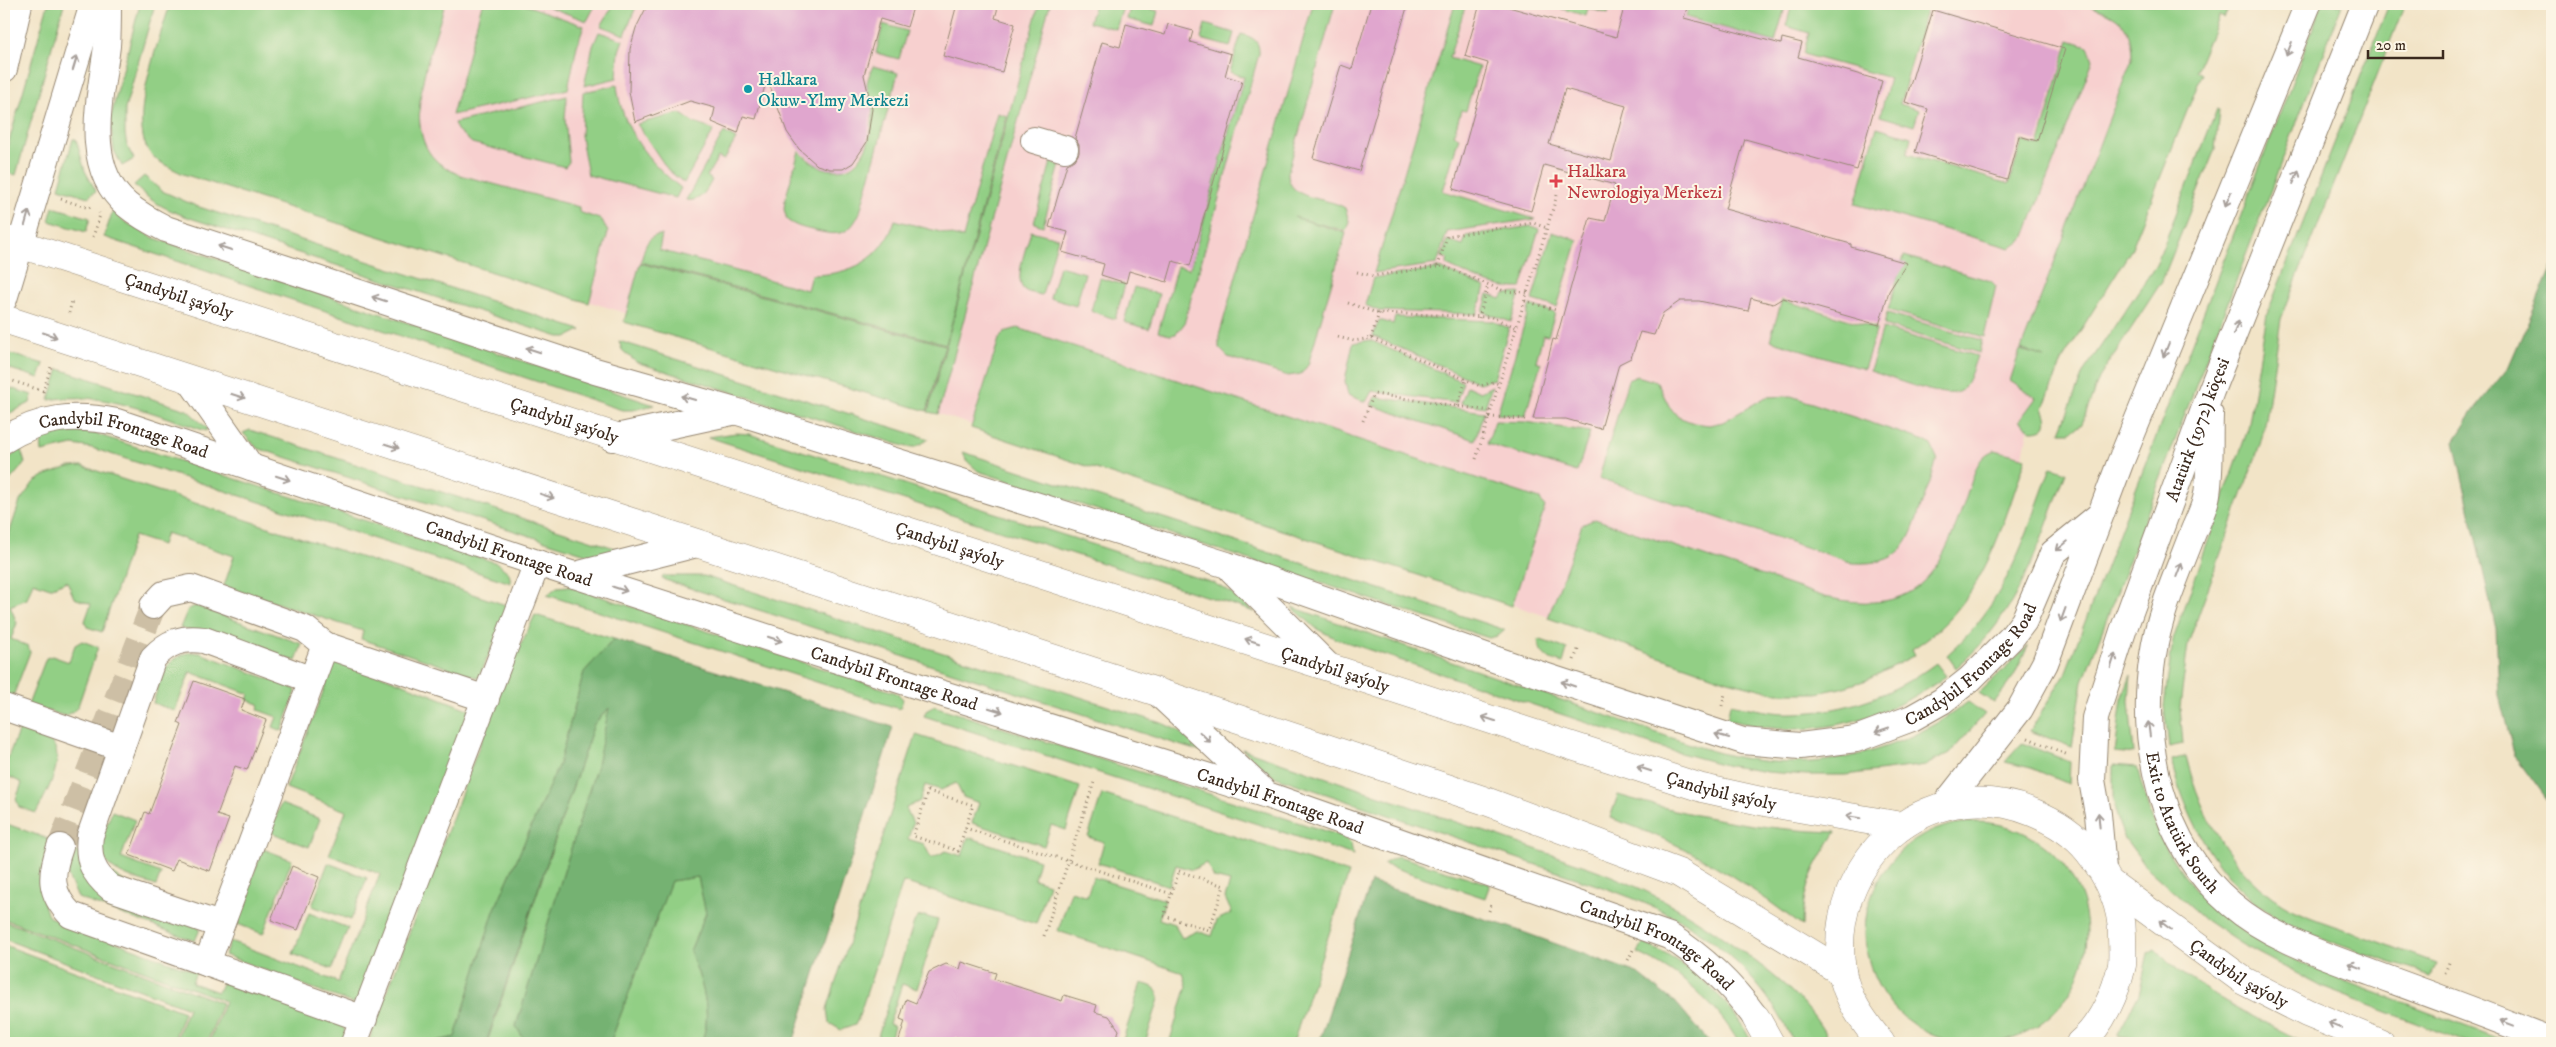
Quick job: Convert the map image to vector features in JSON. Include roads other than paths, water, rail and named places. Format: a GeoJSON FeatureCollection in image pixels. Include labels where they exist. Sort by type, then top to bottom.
{"type":"FeatureCollection","features":[{"type":"Feature","properties":{"kind":"main road","name":"Çandybil şaýoly"},"geometry":{"type":"LineString","coordinates":[[12,242],[94,267],[612,438],[1327,665],[1702,788],[1770,803],[1901,826]]}},
{"type":"Feature","properties":{"kind":"main road"},"geometry":{"type":"LineString","coordinates":[[4,319],[1157,692],[1483,800],[1648,860],[1704,887],[1842,972]]}},
{"type":"Feature","properties":{"kind":"main road"},"geometry":{"type":"LineString","coordinates":[[1881,1043],[1857,1012],[1842,972],[1840,931],[1850,890],[1870,854],[1901,826],[1922,814],[1944,806],[1980,801],[2017,806],[2051,819],[2080,841],[2106,876],[2122,923],[2122,964],[2110,1003],[2087,1038],[2080,1043]]}},
{"type":"Feature","properties":{"kind":"main road","name":"Çandybil şaýoly"},"geometry":{"type":"LineString","coordinates":[[2106,876],[2244,981],[2307,1013],[2380,1043]]}},
{"type":"Feature","properties":{"kind":"main road"},"geometry":{"type":"LineString","coordinates":[[1857,1012],[1857,1043]]}},
{"type":"Feature","properties":{"kind":"main road"},"geometry":{"type":"LineString","coordinates":[[1756,1018],[1770,1043]]}},
{"type":"Feature","properties":{"kind":"street"},"geometry":{"type":"LineString","coordinates":[[4,68],[19,4]]}},
{"type":"Feature","properties":{"kind":"street"},"geometry":{"type":"LineString","coordinates":[[4,299],[12,242],[93,4]]}},
{"type":"Feature","properties":{"kind":"street","name":"Candybil Frontage Road"},"geometry":{"type":"LineString","coordinates":[[108,4],[107,44],[96,123],[99,149],[110,183],[126,204],[147,219],[166,229],[585,368],[735,411],[1227,565],[1514,666],[1743,742],[1800,746],[1856,739],[1885,730],[1912,718],[1942,701],[1970,679],[2012,638],[2024,621],[2053,553],[2100,515]]}},
{"type":"Feature","properties":{"kind":"street"},"geometry":{"type":"LineString","coordinates":[[1944,806],[2020,709],[2045,663],[2100,515],[2308,4]]}},
{"type":"Feature","properties":{"kind":"street","name":"Atatürk (1972) köçesi"},"geometry":{"type":"LineString","coordinates":[[2106,876],[2092,780],[2095,718],[2123,631],[2210,391],[2365,4]]}},
{"type":"Feature","properties":{"kind":"street"},"geometry":{"type":"LineString","coordinates":[[1034,140],[1065,149]]}},
{"type":"Feature","properties":{"kind":"street"},"geometry":{"type":"LineString","coordinates":[[190,380],[251,467]]}},
{"type":"Feature","properties":{"kind":"street","name":"Exit to Atatürk South"},"geometry":{"type":"LineString","coordinates":[[2210,391],[2207,496],[2160,620],[2149,689],[2148,723],[2155,765],[2167,810],[2181,842],[2215,890],[2232,905],[2274,933],[2314,951],[2552,1041]]}},
{"type":"Feature","properties":{"kind":"street"},"geometry":{"type":"LineString","coordinates":[[612,438],[735,411]]}},
{"type":"Feature","properties":{"kind":"street","name":"Candybil Frontage Road"},"geometry":{"type":"LineString","coordinates":[[4,440],[17,431],[42,422],[66,417],[90,417],[117,422],[537,563],[930,690],[1267,795],[1669,936],[1709,965],[1743,1001],[1756,1018]]}},
{"type":"Feature","properties":{"kind":"street"},"geometry":{"type":"LineString","coordinates":[[575,575],[697,544]]}},
{"type":"Feature","properties":{"kind":"street"},"geometry":{"type":"LineString","coordinates":[[354,1043],[537,563]]}},
{"type":"Feature","properties":{"kind":"street"},"geometry":{"type":"LineString","coordinates":[[1227,565],[1327,665]]}},
{"type":"Feature","properties":{"kind":"street"},"geometry":{"type":"LineString","coordinates":[[153,606],[164,594],[191,588],[305,629],[325,645],[486,699]]}},
{"type":"Feature","properties":{"kind":"street"},"geometry":{"type":"LineString","coordinates":[[220,925],[111,888],[99,878],[91,866],[88,850],[90,836],[153,658],[163,648],[173,642],[189,638],[204,640],[312,680]]}},
{"type":"Feature","properties":{"kind":"street"},"geometry":{"type":"LineString","coordinates":[[206,963],[325,645]]}},
{"type":"Feature","properties":{"kind":"street"},"geometry":{"type":"LineString","coordinates":[[1157,692],[1267,795]]}},
{"type":"Feature","properties":{"kind":"street"},"geometry":{"type":"LineString","coordinates":[[4,707],[122,748]]}},
{"type":"Feature","properties":{"kind":"street"},"geometry":{"type":"LineString","coordinates":[[60,847],[54,865],[53,880],[58,902],[71,915],[364,1019]]}},
{"type":"Feature","properties":{"kind":"tunnel"},"geometry":{"type":"LineString","coordinates":[[60,847],[153,606]]}},
{"type":"Feature","properties":{"kind":"place","name":"Halkara Okuw-Ylmy Merkezi"},"geometry":{"type":"Point","coordinates":[748,89]}},
{"type":"Feature","properties":{"kind":"place","name":"Halkara Newrologiya Merkezi"},"geometry":{"type":"Point","coordinates":[1556,181]}}]}
